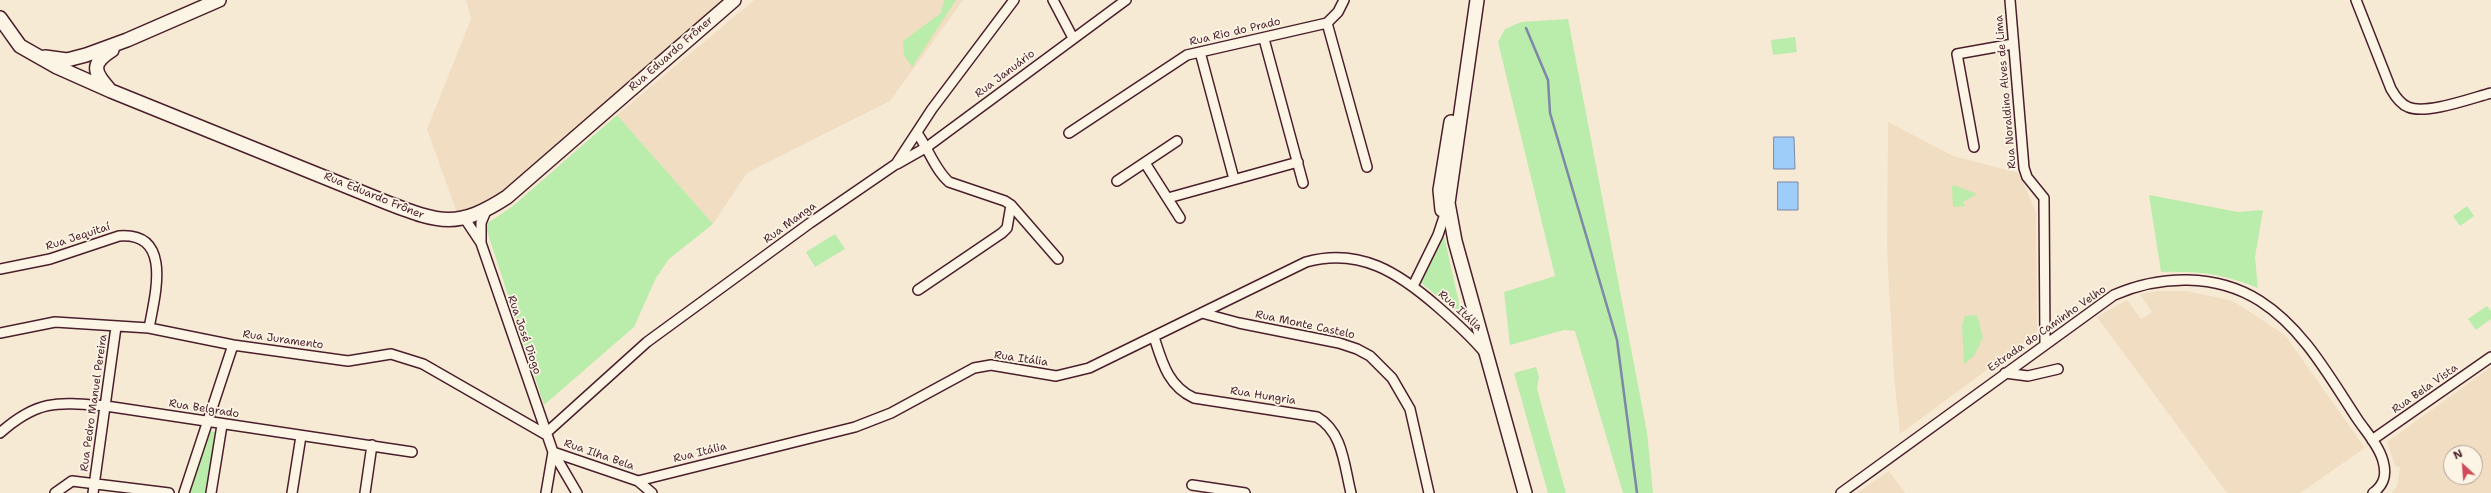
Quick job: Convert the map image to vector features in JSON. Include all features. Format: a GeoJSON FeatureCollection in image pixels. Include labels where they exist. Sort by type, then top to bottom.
{"type":"FeatureCollection","features":[{"type":"Feature","properties":{"kind":"main road"},"geometry":{"type":"LineString","coordinates":[[32,55],[67,60],[127,40],[220,0]]}},
{"type":"Feature","properties":{"kind":"main road","name":"Rua Eduardo Frôner"},"geometry":{"type":"LineString","coordinates":[[0,18],[20,46],[32,55],[111,91],[423,216],[447,220],[465,219],[486,211],[507,197],[734,0]]}},
{"type":"Feature","properties":{"kind":"main road"},"geometry":{"type":"LineString","coordinates":[[1476,1],[1448,203],[1455,241],[1525,493]]}},
{"type":"Feature","properties":{"kind":"main road"},"geometry":{"type":"LineString","coordinates":[[1476,1],[1440,190],[1443,218],[1469,313],[1488,356]]}},
{"type":"Feature","properties":{"kind":"main road"},"geometry":{"type":"LineString","coordinates":[[111,91],[99,77],[97,63],[100,58],[127,40]]}},
{"type":"Feature","properties":{"kind":"street","name":"Rua Manga"},"geometry":{"type":"LineString","coordinates":[[545,434],[647,342],[810,223],[896,164],[1014,0]]}},
{"type":"Feature","properties":{"kind":"street"},"geometry":{"type":"LineString","coordinates":[[1053,0],[1073,38]]}},
{"type":"Feature","properties":{"kind":"street","name":"Rua Januário"},"geometry":{"type":"LineString","coordinates":[[896,164],[927,147],[1126,0]]}},
{"type":"Feature","properties":{"kind":"street"},"geometry":{"type":"LineString","coordinates":[[1344,0],[1338,12],[1327,23],[1367,167]]}},
{"type":"Feature","properties":{"kind":"street","name":"Rua Noraldino Alves de Lima"},"geometry":{"type":"LineString","coordinates":[[2010,0],[2024,168],[2027,177],[2044,198],[2046,343]]}},
{"type":"Feature","properties":{"kind":"street"},"geometry":{"type":"LineString","coordinates":[[2356,0],[2391,89],[2396,98],[2408,107],[2424,109],[2491,93]]}},
{"type":"Feature","properties":{"kind":"street","name":"Rua Rio do Prado"},"geometry":{"type":"LineString","coordinates":[[1069,133],[1187,55],[1327,23]]}},
{"type":"Feature","properties":{"kind":"street"},"geometry":{"type":"LineString","coordinates":[[1264,38],[1304,183]]}},
{"type":"Feature","properties":{"kind":"street"},"geometry":{"type":"LineString","coordinates":[[1974,147],[1957,54],[2013,44]]}},
{"type":"Feature","properties":{"kind":"street"},"geometry":{"type":"LineString","coordinates":[[1200,52],[1234,179]]}},
{"type":"Feature","properties":{"kind":"street"},"geometry":{"type":"LineString","coordinates":[[917,133],[927,147],[943,177],[949,182],[991,196],[1011,205],[1058,259]]}},
{"type":"Feature","properties":{"kind":"street"},"geometry":{"type":"LineString","coordinates":[[1117,181],[1177,141]]}},
{"type":"Feature","properties":{"kind":"street"},"geometry":{"type":"LineString","coordinates":[[1168,198],[1298,162]]}},
{"type":"Feature","properties":{"kind":"street"},"geometry":{"type":"LineString","coordinates":[[1145,163],[1180,218]]}},
{"type":"Feature","properties":{"kind":"street"},"geometry":{"type":"LineString","coordinates":[[1413,286],[1438,234],[1448,203]]}},
{"type":"Feature","properties":{"kind":"street"},"geometry":{"type":"LineString","coordinates":[[918,290],[1007,228],[1011,205]]}},
{"type":"Feature","properties":{"kind":"street","name":"Rua José Diogo"},"geometry":{"type":"LineString","coordinates":[[481,243],[480,223],[486,211]]}},
{"type":"Feature","properties":{"kind":"street","name":"Rua José Diogo"},"geometry":{"type":"LineString","coordinates":[[465,219],[481,243],[545,434]]}},
{"type":"Feature","properties":{"kind":"street","name":"Rua Jequitaí"},"geometry":{"type":"LineString","coordinates":[[0,269],[50,259],[119,236],[130,235],[142,239],[151,248],[156,260],[157,278],[149,328]]}},
{"type":"Feature","properties":{"kind":"street","name":"Rua Itália"},"geometry":{"type":"LineString","coordinates":[[638,481],[855,427],[891,413],[974,368],[991,365],[1056,376],[1089,368],[1306,262],[1325,257],[1365,262],[1380,266],[1413,286],[1471,336],[1488,356]]}},
{"type":"Feature","properties":{"kind":"street","name":"Estrada do Caminho Velho"},"geometry":{"type":"LineString","coordinates":[[1841,493],[1917,444],[2004,373],[2114,295],[2129,289],[2170,280],[2215,283],[2236,289],[2259,301],[2292,328],[2372,440],[2383,462],[2385,476],[2384,483],[2373,493]]}},
{"type":"Feature","properties":{"kind":"street","name":"Rua Monte Castelo"},"geometry":{"type":"LineString","coordinates":[[1202,313],[1239,323],[1339,343],[1357,349],[1370,356],[1392,378],[1410,409],[1429,493]]}},
{"type":"Feature","properties":{"kind":"street","name":"Rua Juramento"},"geometry":{"type":"LineString","coordinates":[[0,333],[55,322],[149,328],[233,345],[348,360],[363,360],[380,354],[398,355],[422,364],[545,434]]}},
{"type":"Feature","properties":{"kind":"street","name":"Rua Pedro Manuel Pereira"},"geometry":{"type":"LineString","coordinates":[[93,493],[116,327]]}},
{"type":"Feature","properties":{"kind":"street","name":"Rua Hungria"},"geometry":{"type":"LineString","coordinates":[[1154,336],[1169,376],[1183,393],[1194,398],[1317,417],[1326,422],[1338,439],[1351,493]]}},
{"type":"Feature","properties":{"kind":"street"},"geometry":{"type":"LineString","coordinates":[[184,493],[233,345]]}},
{"type":"Feature","properties":{"kind":"street","name":"Rua Bela Vista"},"geometry":{"type":"LineString","coordinates":[[2372,440],[2491,357]]}},
{"type":"Feature","properties":{"kind":"street"},"geometry":{"type":"LineString","coordinates":[[2004,373],[2028,376],[2058,368]]}},
{"type":"Feature","properties":{"kind":"street","name":"Rua Belgrado"},"geometry":{"type":"LineString","coordinates":[[0,433],[20,416],[38,408],[62,403],[106,406],[208,423],[372,445],[412,452]]}},
{"type":"Feature","properties":{"kind":"street"},"geometry":{"type":"LineString","coordinates":[[211,493],[222,425]]}},
{"type":"Feature","properties":{"kind":"street","name":"Rua Ilha Bela"},"geometry":{"type":"LineString","coordinates":[[545,434],[553,452],[638,481],[652,493]]}},
{"type":"Feature","properties":{"kind":"street"},"geometry":{"type":"LineString","coordinates":[[292,493],[301,436]]}},
{"type":"Feature","properties":{"kind":"street"},"geometry":{"type":"LineString","coordinates":[[365,493],[372,445]]}},
{"type":"Feature","properties":{"kind":"street"},"geometry":{"type":"LineString","coordinates":[[546,493],[553,452]]}},
{"type":"Feature","properties":{"kind":"street"},"geometry":{"type":"LineString","coordinates":[[553,452],[577,493]]}},
{"type":"Feature","properties":{"kind":"street"},"geometry":{"type":"LineString","coordinates":[[55,493],[72,481],[95,482],[168,493]]}},
{"type":"Feature","properties":{"kind":"street"},"geometry":{"type":"LineString","coordinates":[[1192,485],[1244,493]]}},
{"type":"Feature","properties":{"kind":"shaded area"},"geometry":{"type":"Polygon","coordinates":[[[466,0],[728,0],[498,196],[457,213],[427,129],[471,19],[466,0]]]}},
{"type":"Feature","properties":{"kind":"shaded area"},"geometry":{"type":"Polygon","coordinates":[[[754,0],[963,0],[890,101],[747,173],[713,224],[617,115],[754,0]]]}},
{"type":"Feature","properties":{"kind":"shaded area"},"geometry":{"type":"Polygon","coordinates":[[[1888,122],[1953,156],[2019,173],[2036,212],[2037,333],[1900,434],[1894,376],[1887,249],[1888,122]]]}},
{"type":"Feature","properties":{"kind":"shaded area"},"geometry":{"type":"Polygon","coordinates":[[[2158,291],[2186,291],[2233,301],[2285,335],[2365,448],[2300,493],[2227,493],[2097,317],[2127,300],[2141,319],[2152,312],[2140,294],[2158,291]]]}},
{"type":"Feature","properties":{"kind":"shaded area"},"geometry":{"type":"Polygon","coordinates":[[[2491,367],[2491,493],[2391,493],[2397,487],[2400,467],[2395,466],[2387,442],[2491,367]]]}},
{"type":"Feature","properties":{"kind":"shaded area"},"geometry":{"type":"Polygon","coordinates":[[[1889,471],[1905,493],[1857,493],[1889,471]]]}},
{"type":"Feature","properties":{"kind":"green space"},"geometry":{"type":"Polygon","coordinates":[[[944,0],[956,0],[912,67],[904,55],[903,41],[941,13],[944,0]]]}},
{"type":"Feature","properties":{"kind":"green space"},"geometry":{"type":"Polygon","coordinates":[[[1568,19],[1647,432],[1653,493],[1623,493],[1575,331],[1564,330],[1510,345],[1504,292],[1555,276],[1498,42],[1505,29],[1521,22],[1568,19]]]}},
{"type":"Feature","properties":{"kind":"green space"},"geometry":{"type":"Polygon","coordinates":[[[1795,37],[1797,52],[1773,55],[1771,40],[1795,37]]]}},
{"type":"Feature","properties":{"kind":"green space"},"geometry":{"type":"Polygon","coordinates":[[[617,115],[713,224],[669,259],[656,278],[634,327],[544,405],[485,225],[513,206],[617,115]]]}},
{"type":"Feature","properties":{"kind":"green space"},"geometry":{"type":"Polygon","coordinates":[[[1954,185],[1977,194],[1963,202],[1965,206],[1953,207],[1952,187],[1954,185]]]}},
{"type":"Feature","properties":{"kind":"green space"},"geometry":{"type":"Polygon","coordinates":[[[2149,195],[2238,212],[2263,210],[2255,257],[2258,288],[2234,279],[2211,274],[2161,272],[2149,195]]]}},
{"type":"Feature","properties":{"kind":"green space"},"geometry":{"type":"Polygon","coordinates":[[[2467,206],[2474,216],[2460,226],[2453,216],[2467,206]]]}},
{"type":"Feature","properties":{"kind":"green space"},"geometry":{"type":"Polygon","coordinates":[[[835,234],[845,249],[815,267],[806,252],[835,234]]]}},
{"type":"Feature","properties":{"kind":"green space"},"geometry":{"type":"Polygon","coordinates":[[[1444,236],[1462,316],[1421,283],[1444,236]]]}},
{"type":"Feature","properties":{"kind":"green space"},"geometry":{"type":"Polygon","coordinates":[[[2487,306],[2491,311],[2491,319],[2476,330],[2468,319],[2487,306]]]}},
{"type":"Feature","properties":{"kind":"green space"},"geometry":{"type":"Polygon","coordinates":[[[1977,315],[1983,337],[1974,356],[1964,364],[1962,325],[1965,316],[1977,315]]]}},
{"type":"Feature","properties":{"kind":"green space"},"geometry":{"type":"Polygon","coordinates":[[[1536,367],[1539,377],[1537,389],[1566,493],[1548,493],[1514,373],[1536,367]]]}},
{"type":"Feature","properties":{"kind":"green space"},"geometry":{"type":"Polygon","coordinates":[[[210,431],[215,432],[207,493],[190,493],[210,431]]]}},
{"type":"Feature","properties":{"kind":"water"},"geometry":{"type":"Polygon","coordinates":[[[1774,137],[1794,137],[1795,169],[1774,169],[1774,137]]]}},
{"type":"Feature","properties":{"kind":"water"},"geometry":{"type":"Polygon","coordinates":[[[1778,182],[1798,182],[1798,210],[1778,210],[1778,182]]]}},
{"type":"Feature","properties":{"kind":"waterway"},"geometry":{"type":"LineString","coordinates":[[1526,28],[1548,80],[1550,113],[1617,340],[1637,493]]}}]}
